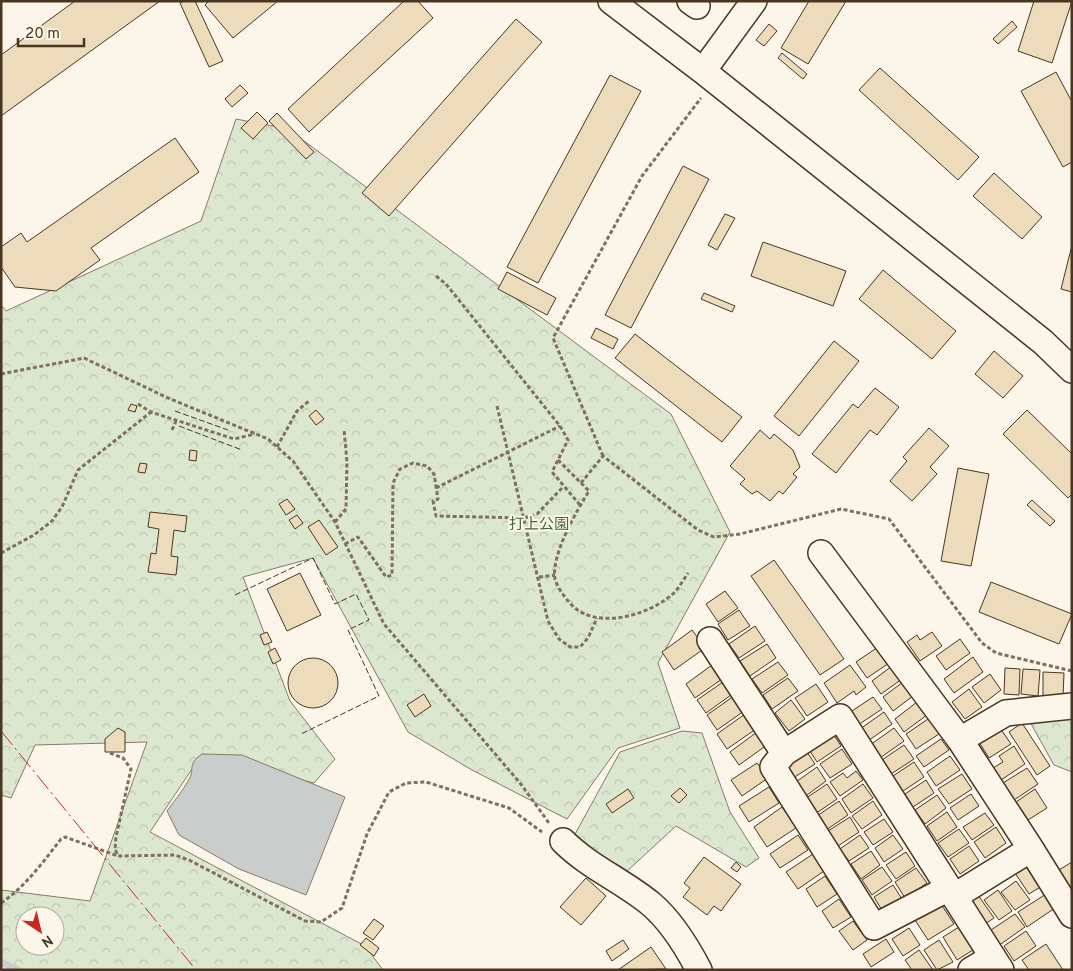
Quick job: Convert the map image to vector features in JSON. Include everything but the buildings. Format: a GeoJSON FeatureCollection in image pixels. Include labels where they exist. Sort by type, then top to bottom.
{"type":"FeatureCollection","features":[{"type":"Feature","properties":{"kind":"street"},"geometry":{"type":"LineString","coordinates":[[612,1],[703,71],[1043,342],[1072,370]]}},
{"type":"Feature","properties":{"kind":"street"},"geometry":{"type":"LineString","coordinates":[[703,71],[754,1]]}},
{"type":"Feature","properties":{"kind":"street"},"geometry":{"type":"LineString","coordinates":[[821,552],[960,740],[1072,915]]}},
{"type":"Feature","properties":{"kind":"street"},"geometry":{"type":"LineString","coordinates":[[710,640],[784,753]]}},
{"type":"Feature","properties":{"kind":"street"},"geometry":{"type":"LineString","coordinates":[[960,740],[1006,713],[1072,706]]}},
{"type":"Feature","properties":{"kind":"street"},"geometry":{"type":"LineString","coordinates":[[971,970],[997,963],[952,892],[840,717],[784,753],[773,767],[874,926],[952,892],[1031,849]]}},
{"type":"Feature","properties":{"kind":"street"},"geometry":{"type":"LineString","coordinates":[[563,841],[578,856],[658,911],[682,941],[698,970]]}},
{"type":"Feature","properties":{"kind":"path"},"geometry":{"type":"LineString","coordinates":[[603,456],[553,338],[642,176],[700,98]]}},
{"type":"Feature","properties":{"kind":"path"},"geometry":{"type":"LineString","coordinates":[[436,276],[446,284],[560,426],[568,440],[552,472],[563,488],[580,505]]}},
{"type":"Feature","properties":{"kind":"path"},"geometry":{"type":"LineString","coordinates":[[1,374],[84,358],[168,398],[268,439],[293,461],[335,522],[384,624],[520,783],[563,841]]}},
{"type":"Feature","properties":{"kind":"path"},"geometry":{"type":"LineString","coordinates":[[277,447],[297,411],[309,400]]}},
{"type":"Feature","properties":{"kind":"path"},"geometry":{"type":"LineString","coordinates":[[138,404],[151,412],[234,439],[255,434]]}},
{"type":"Feature","properties":{"kind":"path"},"geometry":{"type":"LineString","coordinates":[[497,406],[548,621],[559,638],[570,647],[580,647],[588,638],[596,618]]}},
{"type":"Feature","properties":{"kind":"path"},"geometry":{"type":"LineString","coordinates":[[1,553],[34,535],[52,521],[62,507],[78,470],[151,412]]}},
{"type":"Feature","properties":{"kind":"path"},"geometry":{"type":"LineString","coordinates":[[172,430],[176,421]]}},
{"type":"Feature","properties":{"kind":"path"},"geometry":{"type":"LineString","coordinates":[[436,488],[560,426]]}},
{"type":"Feature","properties":{"kind":"path"},"geometry":{"type":"LineString","coordinates":[[335,522],[346,509],[347,462],[344,430]]}},
{"type":"Feature","properties":{"kind":"path"},"geometry":{"type":"LineString","coordinates":[[558,460],[589,491],[580,505],[555,564],[555,581],[577,612],[596,618],[613,619],[638,612],[662,601],[676,591],[688,573]]}},
{"type":"Feature","properties":{"kind":"path"},"geometry":{"type":"LineString","coordinates":[[345,544],[358,536],[386,577],[392,575],[393,482],[400,469],[413,463],[426,466],[434,474],[438,499],[433,501],[436,516],[524,518],[537,514],[544,509],[563,488]]}},
{"type":"Feature","properties":{"kind":"path"},"geometry":{"type":"LineString","coordinates":[[538,577],[555,575]]}},
{"type":"Feature","properties":{"kind":"path"},"geometry":{"type":"LineString","coordinates":[[110,753],[123,758],[131,769],[116,837],[115,849],[118,856]]}},
{"type":"Feature","properties":{"kind":"path"},"geometry":{"type":"LineString","coordinates":[[1,903],[13,894],[40,867],[61,839],[65,837],[118,856],[174,855],[189,860],[305,921],[321,922],[342,908],[371,825],[389,792],[406,782],[426,782],[509,808],[547,836],[563,841]]}},
{"type":"Feature","properties":{"kind":"green space","name":"打上公園"},"geometry":{"type":"Polygon","coordinates":[[[236,119],[288,129],[671,414],[730,532],[658,663],[680,728],[618,748],[567,819],[472,770],[408,732],[313,558],[243,577],[290,701],[335,759],[314,783],[202,754],[150,832],[365,946],[383,970],[1,970],[1,890],[90,901],[147,742],[35,745],[11,798],[1,795],[1,305],[6,311],[201,221],[236,119]]]}},
{"type":"Feature","properties":{"kind":"green space"},"geometry":{"type":"Polygon","coordinates":[[[1072,710],[1072,772],[1054,765],[1030,722],[1072,710]]]}},
{"type":"Feature","properties":{"kind":"green space"},"geometry":{"type":"Polygon","coordinates":[[[682,731],[702,733],[730,812],[759,858],[746,867],[676,826],[626,872],[585,847],[574,836],[620,752],[682,731]]]}},
{"type":"Feature","properties":{"kind":"shaded area"},"geometry":{"type":"Polygon","coordinates":[[[202,754],[242,755],[345,797],[306,895],[239,869],[179,835],[167,811],[188,781],[194,761],[202,754]]]}},
{"type":"Feature","properties":{"kind":"waterway"},"geometry":{"type":"LineString","coordinates":[[1,962],[18,970]]}},
{"type":"Feature","properties":{"kind":"fence"},"geometry":{"type":"LineString","coordinates":[[175,411],[228,430]]}},
{"type":"Feature","properties":{"kind":"fence"},"geometry":{"type":"LineString","coordinates":[[179,426],[242,450]]}},
{"type":"Feature","properties":{"kind":"fence"},"geometry":{"type":"LineString","coordinates":[[235,595],[313,558],[335,604],[356,594],[369,620],[348,630],[379,696],[301,734]]}},
{"type":"Feature","properties":{"kind":"power"},"geometry":{"type":"LineString","coordinates":[[1,731],[196,970]]}}]}
